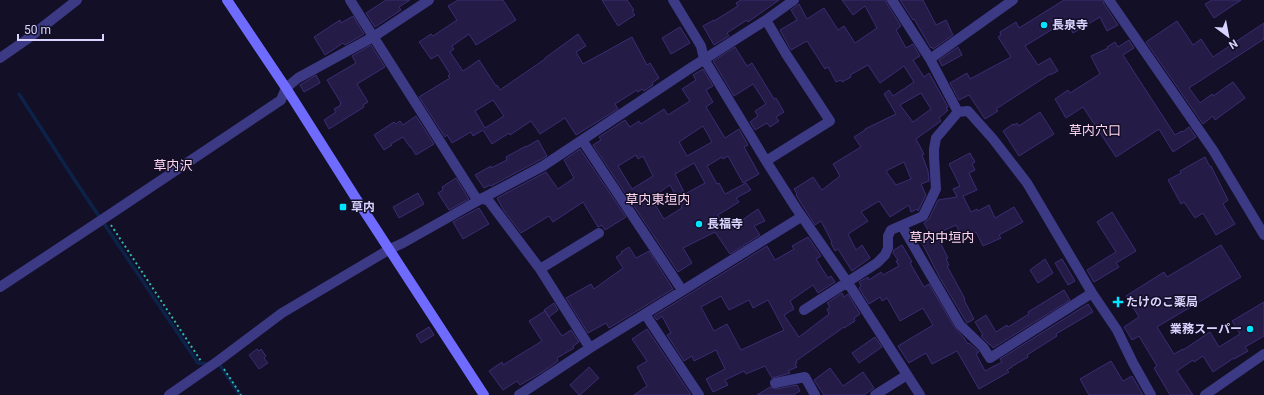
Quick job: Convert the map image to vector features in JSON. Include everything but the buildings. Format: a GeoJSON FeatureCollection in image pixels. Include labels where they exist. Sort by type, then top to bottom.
{"type":"FeatureCollection","features":[{"type":"Feature","properties":{"kind":"street"},"geometry":{"type":"LineString","coordinates":[[0,58],[26,40],[77,0]]}},
{"type":"Feature","properties":{"kind":"street"},"geometry":{"type":"LineString","coordinates":[[227,0],[286,88],[352,193],[484,395]]}},
{"type":"Feature","properties":{"kind":"street"},"geometry":{"type":"LineString","coordinates":[[350,0],[476,198],[488,200],[540,269],[590,348]]}},
{"type":"Feature","properties":{"kind":"street"},"geometry":{"type":"LineString","coordinates":[[0,287],[281,100],[286,88],[298,78],[373,37],[429,0]]}},
{"type":"Feature","properties":{"kind":"street"},"geometry":{"type":"LineString","coordinates":[[673,0],[701,46],[704,59],[766,161],[801,216],[848,282],[920,395]]}},
{"type":"Feature","properties":{"kind":"street"},"geometry":{"type":"LineString","coordinates":[[169,395],[218,361],[282,313],[390,249],[403,244],[481,199],[543,166],[704,59],[766,20],[794,0]]}},
{"type":"Feature","properties":{"kind":"street"},"geometry":{"type":"LineString","coordinates":[[892,0],[930,59],[958,112]]}},
{"type":"Feature","properties":{"kind":"street"},"geometry":{"type":"LineString","coordinates":[[930,59],[1013,0]]}},
{"type":"Feature","properties":{"kind":"street"},"geometry":{"type":"LineString","coordinates":[[1112,1],[1213,150],[1264,235]]}},
{"type":"Feature","properties":{"kind":"street"},"geometry":{"type":"LineString","coordinates":[[766,20],[786,54],[830,121],[766,161]]}},
{"type":"Feature","properties":{"kind":"street"},"geometry":{"type":"LineString","coordinates":[[804,310],[877,263],[888,248],[888,236],[891,230],[923,216],[936,189],[934,149],[936,138],[958,112],[968,112],[993,138],[1027,183],[1092,292],[1117,330],[1132,363],[1151,395]]}},
{"type":"Feature","properties":{"kind":"street"},"geometry":{"type":"LineString","coordinates":[[582,140],[682,290]]}},
{"type":"Feature","properties":{"kind":"street"},"geometry":{"type":"LineString","coordinates":[[519,395],[590,348],[801,216]]}},
{"type":"Feature","properties":{"kind":"street"},"geometry":{"type":"LineString","coordinates":[[902,226],[960,325],[983,348],[990,358],[1092,292]]}},
{"type":"Feature","properties":{"kind":"street"},"geometry":{"type":"LineString","coordinates":[[540,269],[599,233]]}},
{"type":"Feature","properties":{"kind":"street"},"geometry":{"type":"LineString","coordinates":[[645,314],[699,395]]}},
{"type":"Feature","properties":{"kind":"street"},"geometry":{"type":"LineString","coordinates":[[1205,395],[1264,354]]}},
{"type":"Feature","properties":{"kind":"street"},"geometry":{"type":"LineString","coordinates":[[876,395],[907,375]]}},
{"type":"Feature","properties":{"kind":"street"},"geometry":{"type":"LineString","coordinates":[[775,383],[805,377],[815,395]]}},
{"type":"Feature","properties":{"kind":"path"},"geometry":{"type":"LineString","coordinates":[[106,217],[206,369]]}},
{"type":"Feature","properties":{"kind":"path"},"geometry":{"type":"LineString","coordinates":[[218,361],[241,395]]}},
{"type":"Feature","properties":{"kind":"waterway"},"geometry":{"type":"LineString","coordinates":[[19,94],[76,182],[198,363],[210,364]]}},
{"type":"Feature","properties":{"kind":"waterway"},"geometry":{"type":"LineString","coordinates":[[217,364],[219,364],[240,395]]}},
{"type":"Feature","properties":{"kind":"place","name":"長泉寺"},"geometry":{"type":"Point","coordinates":[1044,25]}},
{"type":"Feature","properties":{"kind":"place","name":"草内"},"geometry":{"type":"Point","coordinates":[343,207]}},
{"type":"Feature","properties":{"kind":"place","name":"長福寺"},"geometry":{"type":"Point","coordinates":[699,224]}},
{"type":"Feature","properties":{"kind":"place","name":"たけのこ薬局"},"geometry":{"type":"Point","coordinates":[1118,302]}},
{"type":"Feature","properties":{"kind":"place","name":"業務スーパー"},"geometry":{"type":"Point","coordinates":[1250,329]}},
{"type":"Feature","properties":{"kind":"district","name":"草内穴口"},"geometry":{"type":"Point","coordinates":[1095,130]}},
{"type":"Feature","properties":{"kind":"district","name":"草内沢"},"geometry":{"type":"Point","coordinates":[173,165]}},
{"type":"Feature","properties":{"kind":"district","name":"草内東垣内"},"geometry":{"type":"Point","coordinates":[658,199]}},
{"type":"Feature","properties":{"kind":"district","name":"草内中垣内"},"geometry":{"type":"Point","coordinates":[942,237]}}]}
